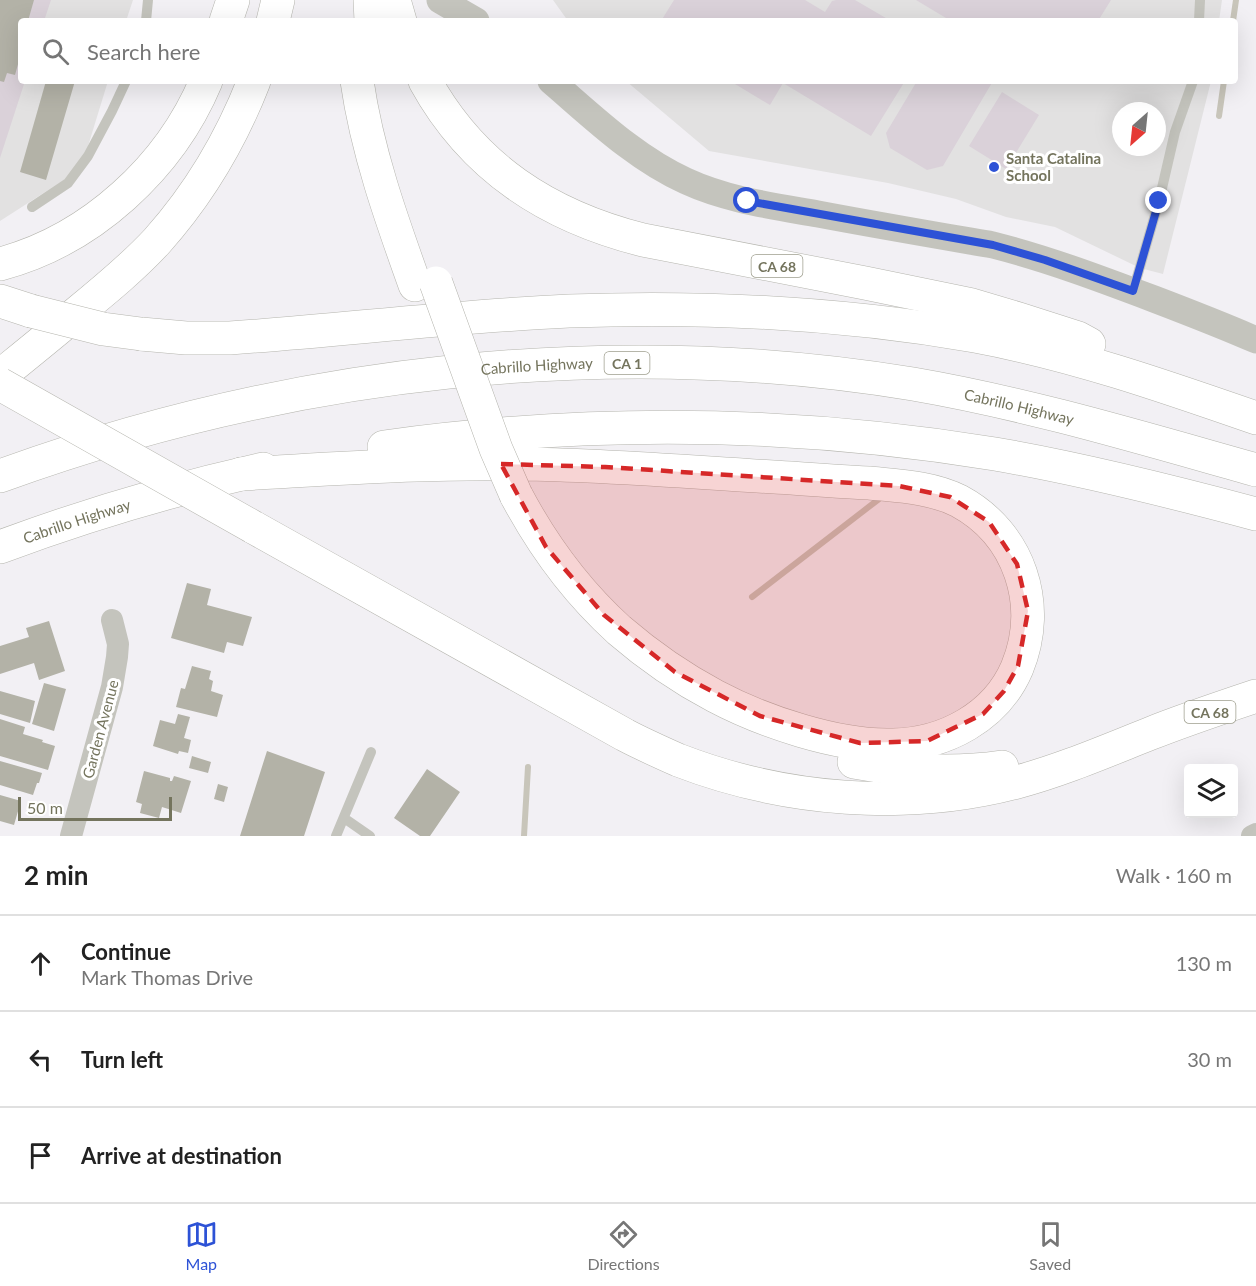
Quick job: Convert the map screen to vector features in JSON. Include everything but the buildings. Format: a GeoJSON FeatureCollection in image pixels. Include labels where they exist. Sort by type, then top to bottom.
{"type":"FeatureCollection","features":[{"type":"Feature","properties":{"kind":"highway"},"geometry":{"type":"LineString","coordinates":[[227,18],[233,0]]}},
{"type":"Feature","properties":{"kind":"highway"},"geometry":{"type":"LineString","coordinates":[[274,18],[278,0]]}},
{"type":"Feature","properties":{"kind":"highway"},"geometry":{"type":"LineString","coordinates":[[349,0],[350,18]]}},
{"type":"Feature","properties":{"kind":"highway"},"geometry":{"type":"LineString","coordinates":[[370,0],[371,18]]}},
{"type":"Feature","properties":{"kind":"highway"},"geometry":{"type":"LineString","coordinates":[[394,0],[399,18]]}},
{"type":"Feature","properties":{"kind":"highway"},"geometry":{"type":"LineString","coordinates":[[0,264],[58,241],[117,202],[165,151],[192,111],[205,84]]}},
{"type":"Feature","properties":{"kind":"highway"},"geometry":{"type":"LineString","coordinates":[[0,376],[105,290],[171,225],[199,188],[222,150],[254,84]]}},
{"type":"Feature","properties":{"kind":"highway","name":"CA 68"},"geometry":{"type":"LineString","coordinates":[[358,84],[374,161],[390,215],[426,284],[465,426],[505,495],[518,541],[537,569],[573,613],[601,641],[644,676],[687,704],[730,727],[760,739],[799,751],[859,763],[946,771],[997,768],[1076,752],[1164,728],[1256,696]]}},
{"type":"Feature","properties":{"kind":"highway"},"geometry":{"type":"LineString","coordinates":[[378,84],[383,111],[410,209],[426,284]]}},
{"type":"Feature","properties":{"kind":"highway","name":"CA 68"},"geometry":{"type":"LineString","coordinates":[[427,84],[442,108],[485,159],[539,200],[579,220],[643,240],[929,295],[995,311],[1078,338],[1170,388],[1256,418]]}},
{"type":"Feature","properties":{"kind":"highway"},"geometry":{"type":"LineString","coordinates":[[0,302],[104,329],[186,338],[230,338],[580,311],[659,309],[794,314],[885,323],[975,336],[1063,355],[1170,388]]}},
{"type":"Feature","properties":{"kind":"highway","name":"Cabrillo Highway"},"geometry":{"type":"LineString","coordinates":[[0,476],[151,428],[240,406],[327,389],[457,372],[549,365],[640,362],[777,368],[864,377],[934,388],[1059,416],[1256,470]]}},
{"type":"Feature","properties":{"kind":"highway"},"geometry":{"type":"LineString","coordinates":[[0,384],[625,735],[679,760],[729,776],[779,788],[828,795],[875,798],[960,794],[1036,777],[1164,728]]}},
{"type":"Feature","properties":{"kind":"highway","name":"Cabrillo Highway"},"geometry":{"type":"LineString","coordinates":[[0,547],[153,496],[241,474],[329,456],[458,438],[593,429],[726,429],[850,436],[905,442],[994,454],[1126,480],[1256,514]]}},
{"type":"Feature","properties":{"kind":"highway"},"geometry":{"type":"LineString","coordinates":[[241,474],[432,464],[540,464],[884,484],[928,490],[960,502],[979,514],[997,531],[1012,552],[1027,599],[1028,624],[1022,652],[1004,691],[983,714],[956,730],[927,741],[895,746],[860,743],[824,736],[783,724],[739,708],[696,686],[656,659],[621,631],[588,599],[505,495]]}},
{"type":"Feature","properties":{"kind":"street"},"geometry":{"type":"LineString","coordinates":[[555,84],[646,158],[684,180],[706,189],[770,206],[993,245],[1019,252],[1133,291],[1256,340]]}},
{"type":"Feature","properties":{"kind":"street","name":"Garden Avenue"},"geometry":{"type":"LineString","coordinates":[[71,836],[112,687],[117,657],[112,620]]}},
{"type":"Feature","properties":{"kind":"street"},"geometry":{"type":"LineString","coordinates":[[1252,836],[1256,834]]}},
{"type":"Feature","properties":{"kind":"lane"},"geometry":{"type":"LineString","coordinates":[[146,18],[148,0]]}},
{"type":"Feature","properties":{"kind":"lane"},"geometry":{"type":"LineString","coordinates":[[1199,18],[1200,0]]}},
{"type":"Feature","properties":{"kind":"lane"},"geometry":{"type":"LineString","coordinates":[[32,207],[68,183],[75,174],[88,156],[125,84]]}},
{"type":"Feature","properties":{"kind":"lane"},"geometry":{"type":"LineString","coordinates":[[1133,291],[1159,201],[1175,132],[1192,84]]}},
{"type":"Feature","properties":{"kind":"lane"},"geometry":{"type":"LineString","coordinates":[[336,836],[371,752]]}},
{"type":"Feature","properties":{"kind":"lane"},"geometry":{"type":"LineString","coordinates":[[344,818],[370,836]]}},
{"type":"Feature","properties":{"kind":"highlighted area"},"geometry":{"type":"Polygon","coordinates":[[[501,464],[605,467],[899,486],[950,497],[989,522],[1017,564],[1028,611],[1018,666],[1004,691],[983,714],[927,741],[860,743],[760,716],[675,672],[604,615],[546,547],[501,464]]]}},
{"type":"Feature","properties":{"kind":"shaded area"},"geometry":{"type":"Polygon","coordinates":[[[0,0],[133,0],[127,18],[18,18],[18,84],[107,84],[81,169],[0,221],[0,0]]]}},
{"type":"Feature","properties":{"kind":"shaded area"},"geometry":{"type":"Polygon","coordinates":[[[0,0],[51,0],[45,18],[18,18],[18,84],[24,84],[0,158],[0,0]]]}},
{"type":"Feature","properties":{"kind":"shaded area"},"geometry":{"type":"Polygon","coordinates":[[[553,0],[1222,0],[1219,18],[566,18],[553,0]]]}},
{"type":"Feature","properties":{"kind":"shaded area"},"geometry":{"type":"Polygon","coordinates":[[[674,0],[805,0],[825,12],[832,1],[855,0],[886,18],[663,18],[674,0]]]}},
{"type":"Feature","properties":{"kind":"shaded area"},"geometry":{"type":"Polygon","coordinates":[[[916,0],[1111,0],[1100,18],[946,18],[916,0]]]}},
{"type":"Feature","properties":{"kind":"shaded area","name":"Santa Catalina School"},"geometry":{"type":"Polygon","coordinates":[[[630,84],[1210,84],[1163,274],[1140,268],[1055,227],[1006,217],[956,199],[888,183],[709,151],[630,84]]]}},
{"type":"Feature","properties":{"kind":"shaded area"},"geometry":{"type":"Polygon","coordinates":[[[735,84],[782,84],[770,105],[735,84]]]}},
{"type":"Feature","properties":{"kind":"shaded area"},"geometry":{"type":"Polygon","coordinates":[[[785,84],[903,84],[871,136],[785,84]]]}},
{"type":"Feature","properties":{"kind":"shaded area"},"geometry":{"type":"Polygon","coordinates":[[[915,84],[991,84],[943,166],[927,170],[890,148],[886,133],[915,84]]]}},
{"type":"Feature","properties":{"kind":"shaded area"},"geometry":{"type":"Polygon","coordinates":[[[1002,92],[1039,115],[1006,169],[969,146],[1002,92]]]}},
{"type":"Feature","properties":{"kind":"waterway"},"geometry":{"type":"LineString","coordinates":[[1233,18],[1236,0]]}},
{"type":"Feature","properties":{"kind":"waterway"},"geometry":{"type":"LineString","coordinates":[[1219,116],[1224,84]]}},
{"type":"Feature","properties":{"kind":"waterway"},"geometry":{"type":"LineString","coordinates":[[752,597],[879,499]]}},
{"type":"Feature","properties":{"kind":"waterway"},"geometry":{"type":"LineString","coordinates":[[524,836],[528,767]]}},
{"type":"Feature","properties":{"kind":"place","name":"Santa Catalina School"},"geometry":{"type":"Point","coordinates":[994,167]}},
{"type":"Feature","properties":{"kind":"route"},"geometry":{"type":"LineString","coordinates":[[747,201],[993,245],[1071,268],[1133,291],[1159,201]]}}]}
